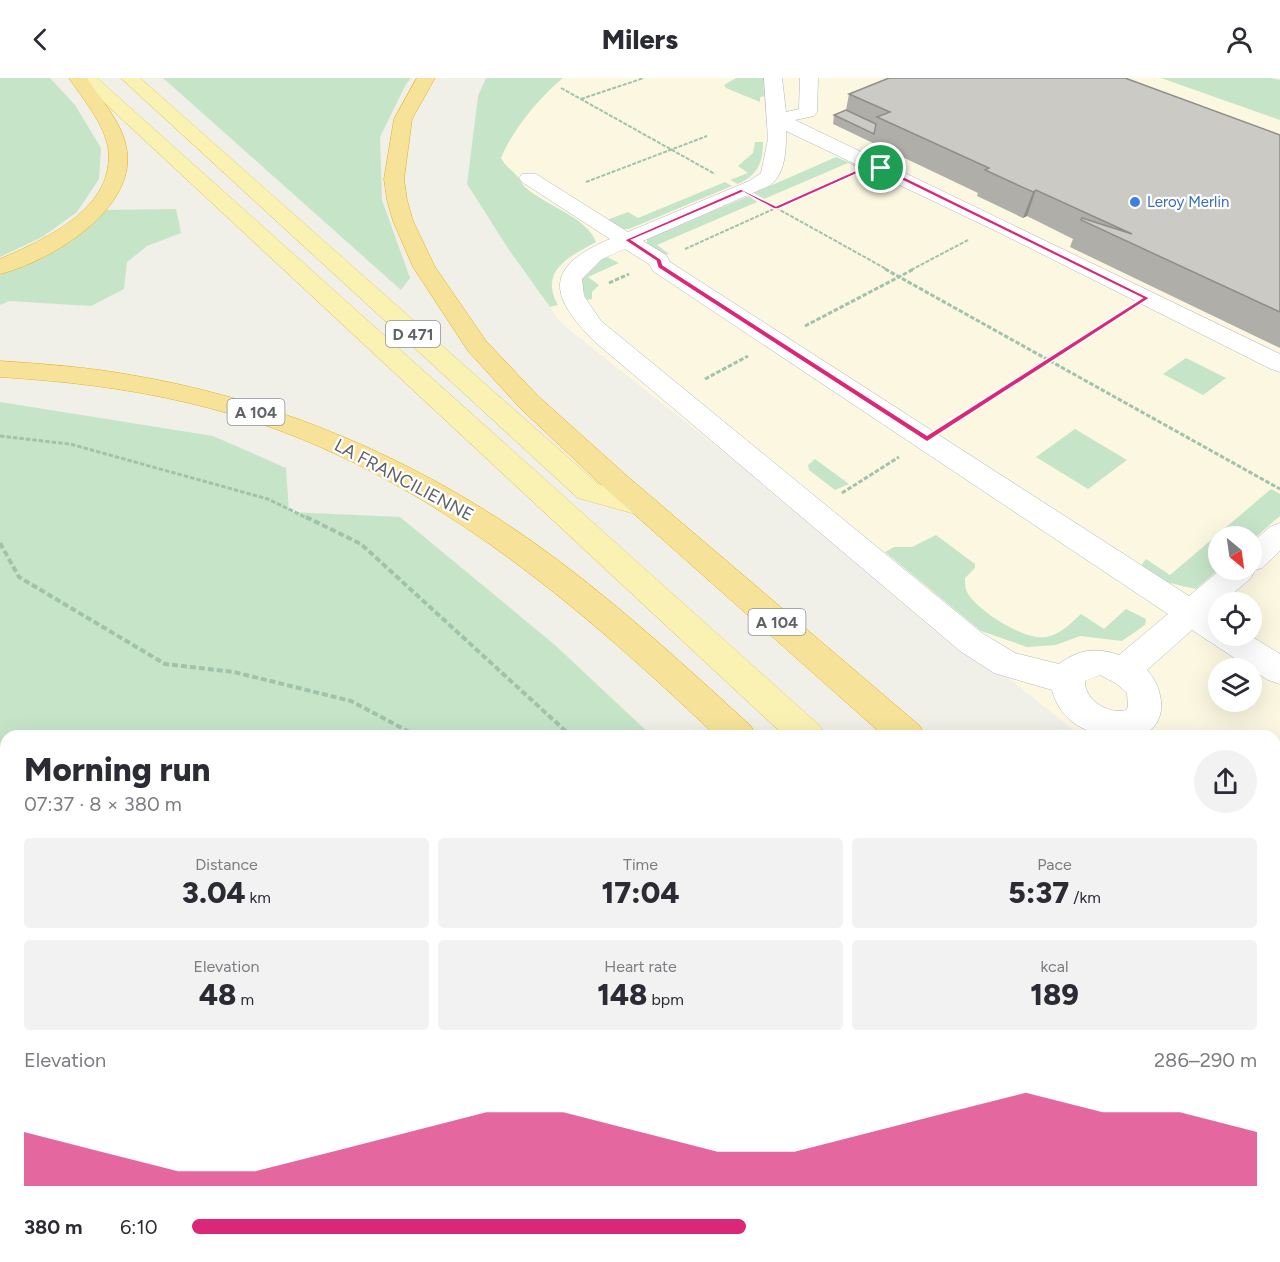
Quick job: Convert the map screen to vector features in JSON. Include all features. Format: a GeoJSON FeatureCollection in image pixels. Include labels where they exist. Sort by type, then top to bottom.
{"type":"FeatureCollection","features":[{"type":"Feature","properties":{"kind":"highway"},"geometry":{"type":"LineString","coordinates":[[0,267],[47,246],[83,222],[103,202],[116,179],[119,159],[114,138],[78,78]]}},
{"type":"Feature","properties":{"kind":"highway"},"geometry":{"type":"LineString","coordinates":[[426,78],[420,85],[403,119],[394,179],[403,221],[424,267],[477,346],[501,373],[529,402],[646,507]]}},
{"type":"Feature","properties":{"kind":"highway","name":"LA FRANCILIENNE"},"geometry":{"type":"LineString","coordinates":[[0,369],[101,377],[192,394],[291,423],[368,458],[488,526],[546,569],[601,612],[732,730]]}},
{"type":"Feature","properties":{"kind":"highway","name":"A 104"},"geometry":{"type":"LineString","coordinates":[[646,507],[901,730]]}},
{"type":"Feature","properties":{"kind":"main road","name":"D 471"},"geometry":{"type":"LineString","coordinates":[[87,78],[801,730]]}},
{"type":"Feature","properties":{"kind":"main road","name":"D 471"},"geometry":{"type":"LineString","coordinates":[[130,78],[588,491],[646,507]]}},
{"type":"Feature","properties":{"kind":"lane"},"geometry":{"type":"LineString","coordinates":[[773,78],[777,119],[775,158],[771,174],[764,181],[594,254],[578,268],[571,279],[571,292],[585,318],[604,337],[971,642],[1006,664],[1067,680]]}},
{"type":"Feature","properties":{"kind":"lane"},"geometry":{"type":"LineString","coordinates":[[777,119],[808,112],[810,78]]}},
{"type":"Feature","properties":{"kind":"lane"},"geometry":{"type":"LineString","coordinates":[[777,119],[998,224],[1280,364]]}},
{"type":"Feature","properties":{"kind":"lane"},"geometry":{"type":"LineString","coordinates":[[530,178],[658,260],[660,266],[1208,625]]}},
{"type":"Feature","properties":{"kind":"lane"},"geometry":{"type":"LineString","coordinates":[[1262,550],[1280,534]]}},
{"type":"Feature","properties":{"kind":"lane"},"geometry":{"type":"LineString","coordinates":[[1124,670],[1229,580]]}},
{"type":"Feature","properties":{"kind":"lane"},"geometry":{"type":"LineString","coordinates":[[1241,646],[1280,671]]}},
{"type":"Feature","properties":{"kind":"lane"},"geometry":{"type":"LineString","coordinates":[[1067,680],[1078,666],[1088,663],[1100,662],[1124,670],[1134,678],[1147,698],[1147,707],[1143,716],[1131,730]]}},
{"type":"Feature","properties":{"kind":"lane"},"geometry":{"type":"LineString","coordinates":[[1067,680],[1071,699],[1088,717],[1127,730]]}},
{"type":"Feature","properties":{"kind":"path"},"geometry":{"type":"LineString","coordinates":[[581,99],[644,78]]}},
{"type":"Feature","properties":{"kind":"path"},"geometry":{"type":"LineString","coordinates":[[561,87],[1280,489]]}},
{"type":"Feature","properties":{"kind":"path"},"geometry":{"type":"LineString","coordinates":[[578,185],[707,136]]}},
{"type":"Feature","properties":{"kind":"path"},"geometry":{"type":"LineString","coordinates":[[602,286],[874,164]]}},
{"type":"Feature","properties":{"kind":"path"},"geometry":{"type":"LineString","coordinates":[[705,379],[998,224]]}},
{"type":"Feature","properties":{"kind":"path"},"geometry":{"type":"LineString","coordinates":[[842,493],[1147,298]]}},
{"type":"Feature","properties":{"kind":"path"},"geometry":{"type":"LineString","coordinates":[[0,436],[70,444],[268,499],[361,544],[564,730]]}},
{"type":"Feature","properties":{"kind":"path"},"geometry":{"type":"LineString","coordinates":[[0,543],[19,577],[165,664],[234,672],[351,701],[406,730]]}},
{"type":"Feature","properties":{"kind":"shaded area"},"geometry":{"type":"Polygon","coordinates":[[[486,78],[1238,78],[1280,89],[1280,730],[1073,730],[562,324],[509,250],[467,184],[478,96],[486,78]]]}},
{"type":"Feature","properties":{"kind":"green space"},"geometry":{"type":"Polygon","coordinates":[[[0,78],[50,78],[75,105],[101,148],[99,179],[77,212],[42,237],[0,257],[0,78]]]}},
{"type":"Feature","properties":{"kind":"green space"},"geometry":{"type":"Polygon","coordinates":[[[163,78],[411,78],[380,137],[382,200],[410,278],[401,290],[163,78]]]}},
{"type":"Feature","properties":{"kind":"green space"},"geometry":{"type":"Polygon","coordinates":[[[486,78],[563,78],[528,115],[512,136],[501,158],[525,187],[575,218],[591,233],[596,242],[568,259],[555,273],[552,282],[553,293],[558,305],[550,307],[509,250],[467,184],[478,96],[486,78]]]}},
{"type":"Feature","properties":{"kind":"green space"},"geometry":{"type":"Polygon","coordinates":[[[736,78],[763,78],[764,96],[760,97],[760,102],[726,88],[724,85],[736,78]]]}},
{"type":"Feature","properties":{"kind":"green space"},"geometry":{"type":"Polygon","coordinates":[[[1161,78],[1270,78],[1280,80],[1280,120],[1161,78]]]}},
{"type":"Feature","properties":{"kind":"green space"},"geometry":{"type":"Polygon","coordinates":[[[755,142],[763,142],[762,157],[758,168],[750,177],[738,184],[730,180],[748,173],[738,166],[753,153],[755,142]]]}},
{"type":"Feature","properties":{"kind":"green space"},"geometry":{"type":"Polygon","coordinates":[[[836,157],[861,167],[860,169],[848,163],[764,199],[754,193],[836,157]]]}},
{"type":"Feature","properties":{"kind":"green space"},"geometry":{"type":"Polygon","coordinates":[[[725,182],[732,186],[629,229],[621,229],[607,220],[628,212],[638,218],[725,182]]]}},
{"type":"Feature","properties":{"kind":"green space"},"geometry":{"type":"Polygon","coordinates":[[[749,196],[757,202],[657,245],[669,254],[661,255],[647,244],[647,239],[749,196]]]}},
{"type":"Feature","properties":{"kind":"green space"},"geometry":{"type":"Polygon","coordinates":[[[176,209],[181,233],[147,246],[127,262],[124,289],[91,306],[9,301],[0,305],[0,275],[66,241],[103,210],[176,209]]]}},
{"type":"Feature","properties":{"kind":"green space"},"geometry":{"type":"Polygon","coordinates":[[[607,257],[619,263],[588,277],[599,285],[592,292],[592,299],[587,300],[579,283],[592,264],[607,257]]]}},
{"type":"Feature","properties":{"kind":"green space"},"geometry":{"type":"Polygon","coordinates":[[[1186,358],[1226,378],[1203,395],[1163,374],[1186,358]]]}},
{"type":"Feature","properties":{"kind":"green space"},"geometry":{"type":"Polygon","coordinates":[[[0,402],[213,436],[286,468],[289,512],[400,517],[555,645],[646,730],[0,730],[0,402]]]}},
{"type":"Feature","properties":{"kind":"green space"},"geometry":{"type":"Polygon","coordinates":[[[1075,429],[1127,460],[1088,489],[1036,457],[1075,429]]]}},
{"type":"Feature","properties":{"kind":"green space"},"geometry":{"type":"Polygon","coordinates":[[[815,459],[849,484],[835,490],[809,470],[808,465],[815,459]]]}},
{"type":"Feature","properties":{"kind":"green space"},"geometry":{"type":"Polygon","coordinates":[[[1271,489],[1280,494],[1280,516],[1262,532],[1262,526],[1228,526],[1271,489]]]}},
{"type":"Feature","properties":{"kind":"green space"},"geometry":{"type":"Polygon","coordinates":[[[936,535],[975,564],[975,568],[965,578],[966,590],[972,599],[990,615],[1014,629],[1037,637],[1051,636],[1061,631],[1081,614],[1104,629],[1126,609],[1146,619],[1145,625],[1122,641],[1080,636],[1056,645],[1027,647],[981,631],[885,552],[894,547],[912,547],[936,535]]]}},
{"type":"Feature","properties":{"kind":"green space"},"geometry":{"type":"Polygon","coordinates":[[[1208,543],[1208,579],[1196,589],[1151,575],[1142,564],[1146,559],[1170,575],[1208,543]]]}},
{"type":"Feature","properties":{"kind":"building","name":"Leroy Merlin"},"geometry":{"type":"Polygon","coordinates":[[[889,78],[1125,78],[1280,135],[1280,312],[1081,220],[1082,218],[1132,234],[1036,190],[1033,192],[985,170],[989,168],[877,117],[890,112],[849,94],[889,78]]]}},
{"type":"Feature","properties":{"kind":"building"},"geometry":{"type":"Polygon","coordinates":[[[846,110],[876,124],[874,134],[834,115],[846,110]]]}},
{"type":"Feature","properties":{"kind":"place","name":"Leroy Merlin"},"geometry":{"type":"Point","coordinates":[1135,202]}},
{"type":"Feature","properties":{"kind":"route"},"geometry":{"type":"LineString","coordinates":[[874,164],[881,168],[1147,298],[927,439],[660,266],[658,260],[627,240],[743,190],[776,208],[874,164]]}}]}
